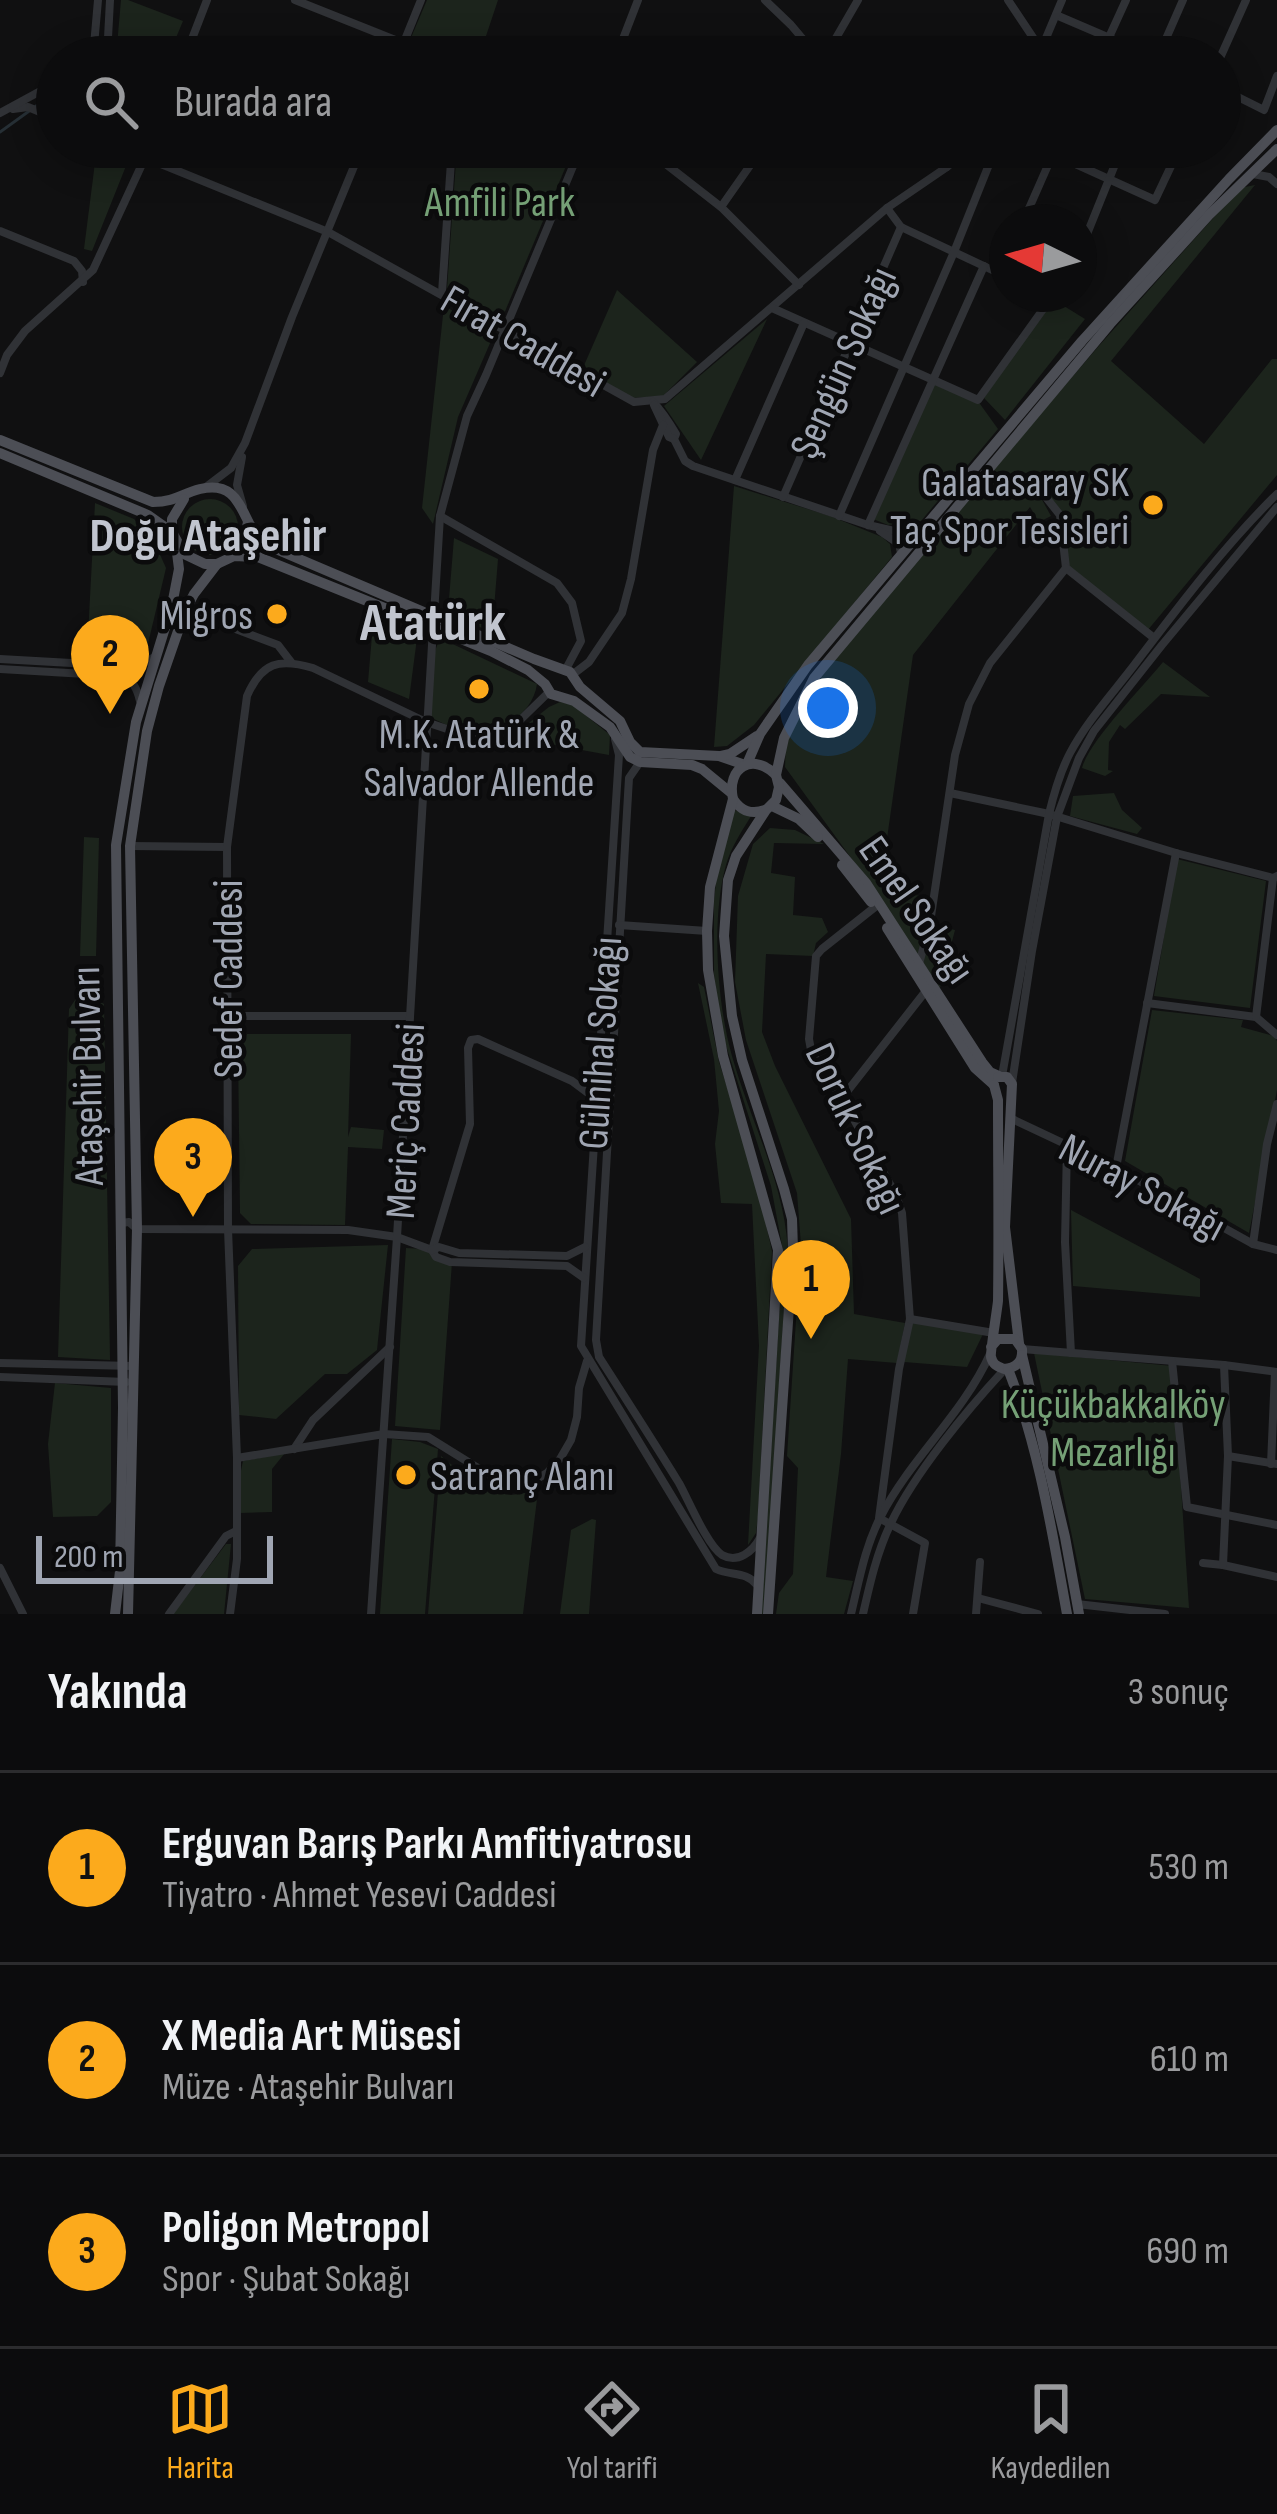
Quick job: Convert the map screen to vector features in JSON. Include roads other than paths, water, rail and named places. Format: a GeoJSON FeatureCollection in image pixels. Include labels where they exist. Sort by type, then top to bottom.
{"type":"FeatureCollection","features":[{"type":"Feature","properties":{"kind":"main road"},"geometry":{"type":"LineString","coordinates":[[1241,168],[1277,130]]}},
{"type":"Feature","properties":{"kind":"main road"},"geometry":{"type":"LineString","coordinates":[[768,1614],[792,1219],[742,1060],[728,992],[724,936],[728,880],[736,856],[779,794],[784,738],[814,678],[1110,324],[1209,215],[1277,149]]}},
{"type":"Feature","properties":{"kind":"main road"},"geometry":{"type":"LineString","coordinates":[[757,1614],[778,1250],[723,1056],[711,996],[706,932],[710,887],[734,776],[746,765],[760,734],[808,664],[1151,262],[1241,168]]}},
{"type":"Feature","properties":{"kind":"main road"},"geometry":{"type":"LineString","coordinates":[[0,440],[153,502],[175,501],[204,488],[227,492],[271,547],[512,661],[550,691],[574,701],[610,727],[626,753],[640,763],[692,765],[702,769],[743,810],[769,808]]}},
{"type":"Feature","properties":{"kind":"main road"},"geometry":{"type":"LineString","coordinates":[[0,453],[148,515],[194,561],[217,564],[234,556],[243,545],[248,522]]}},
{"type":"Feature","properties":{"kind":"main road"},"geometry":{"type":"LineString","coordinates":[[174,538],[177,506],[186,496]]}},
{"type":"Feature","properties":{"kind":"main road","name":"Ataşehir Bulvarı"},"geometry":{"type":"LineString","coordinates":[[128,1614],[128,1366],[121,1223],[123,846],[140,702],[172,605],[179,568],[174,538]]}},
{"type":"Feature","properties":{"kind":"main road"},"geometry":{"type":"LineString","coordinates":[[234,556],[258,557],[567,673],[620,721],[640,752],[719,756],[760,734]]}},
{"type":"Feature","properties":{"kind":"main road","name":"Ataşehir Bulvarı"},"geometry":{"type":"LineString","coordinates":[[128,1366],[137,1229],[123,846],[147,731],[185,611],[217,564]]}},
{"type":"Feature","properties":{"kind":"main road"},"geometry":{"type":"LineString","coordinates":[[550,691],[548,672],[567,673]]}},
{"type":"Feature","properties":{"kind":"main road"},"geometry":{"type":"LineString","coordinates":[[550,691],[569,693],[567,673]]}},
{"type":"Feature","properties":{"kind":"main road"},"geometry":{"type":"LineString","coordinates":[[719,756],[746,765],[763,764],[777,778]]}},
{"type":"Feature","properties":{"kind":"main road","name":"Emel Sokağı"},"geometry":{"type":"LineString","coordinates":[[777,778],[866,883],[982,1063],[1002,1083]]}},
{"type":"Feature","properties":{"kind":"main road","name":"Emel Sokağı"},"geometry":{"type":"LineString","coordinates":[[769,808],[799,819],[815,833],[875,907],[974,1068],[1002,1083]]}},
{"type":"Feature","properties":{"kind":"main road"},"geometry":{"type":"LineString","coordinates":[[1002,1083],[1010,1118],[1005,1227],[1021,1349],[1082,1608]]}},
{"type":"Feature","properties":{"kind":"main road"},"geometry":{"type":"LineString","coordinates":[[1002,1083],[996,1334],[991,1350],[994,1363],[1006,1369],[1023,1406],[1067,1614]]}},
{"type":"Feature","properties":{"kind":"main road"},"geometry":{"type":"LineString","coordinates":[[991,1350],[1004,1337],[1015,1339],[1021,1349],[1018,1364],[1006,1369]]}},
{"type":"Feature","properties":{"kind":"main road","name":"Ataşehir Bulvarı"},"geometry":{"type":"LineString","coordinates":[[115,1614],[128,1382]]}},
{"type":"Feature","properties":{"kind":"street"},"geometry":{"type":"LineString","coordinates":[[95,36],[98,0]]}},
{"type":"Feature","properties":{"kind":"street"},"geometry":{"type":"LineString","coordinates":[[108,36],[110,0]]}},
{"type":"Feature","properties":{"kind":"street"},"geometry":{"type":"LineString","coordinates":[[193,36],[207,0]]}},
{"type":"Feature","properties":{"kind":"street"},"geometry":{"type":"LineString","coordinates":[[295,0],[383,36]]}},
{"type":"Feature","properties":{"kind":"street"},"geometry":{"type":"LineString","coordinates":[[406,36],[422,0]]}},
{"type":"Feature","properties":{"kind":"street"},"geometry":{"type":"LineString","coordinates":[[624,36],[638,0]]}},
{"type":"Feature","properties":{"kind":"street"},"geometry":{"type":"LineString","coordinates":[[765,0],[801,36]]}},
{"type":"Feature","properties":{"kind":"street"},"geometry":{"type":"LineString","coordinates":[[835,36],[858,0]]}},
{"type":"Feature","properties":{"kind":"street"},"geometry":{"type":"LineString","coordinates":[[1008,0],[1029,36]]}},
{"type":"Feature","properties":{"kind":"street"},"geometry":{"type":"LineString","coordinates":[[1047,36],[1062,0]]}},
{"type":"Feature","properties":{"kind":"street"},"geometry":{"type":"LineString","coordinates":[[1110,36],[1126,0]]}},
{"type":"Feature","properties":{"kind":"street"},"geometry":{"type":"LineString","coordinates":[[1166,36],[1183,0]]}},
{"type":"Feature","properties":{"kind":"street"},"geometry":{"type":"LineString","coordinates":[[1230,36],[1246,0]]}},
{"type":"Feature","properties":{"kind":"street"},"geometry":{"type":"LineString","coordinates":[[1056,15],[1104,36]]}},
{"type":"Feature","properties":{"kind":"street"},"geometry":{"type":"LineString","coordinates":[[1241,98],[1264,110],[1277,76]]}},
{"type":"Feature","properties":{"kind":"street"},"geometry":{"type":"LineString","coordinates":[[3,111],[36,93]]}},
{"type":"Feature","properties":{"kind":"street"},"geometry":{"type":"LineString","coordinates":[[3,111],[36,110]]}},
{"type":"Feature","properties":{"kind":"street"},"geometry":{"type":"LineString","coordinates":[[0,374],[25,331],[82,282],[101,257],[141,168]]}},
{"type":"Feature","properties":{"kind":"street","name":"Fırat Caddesi"},"geometry":{"type":"LineString","coordinates":[[166,168],[328,232],[634,402],[665,399],[887,208],[946,168]]}},
{"type":"Feature","properties":{"kind":"street"},"geometry":{"type":"LineString","coordinates":[[204,488],[231,468],[245,443],[354,168]]}},
{"type":"Feature","properties":{"kind":"street"},"geometry":{"type":"LineString","coordinates":[[442,293],[451,168]]}},
{"type":"Feature","properties":{"kind":"street","name":"Meriç Caddesi"},"geometry":{"type":"LineString","coordinates":[[371,1614],[440,516],[467,416],[572,168]]}},
{"type":"Feature","properties":{"kind":"street"},"geometry":{"type":"LineString","coordinates":[[671,168],[721,207],[800,285]]}},
{"type":"Feature","properties":{"kind":"street"},"geometry":{"type":"LineString","coordinates":[[721,207],[748,168]]}},
{"type":"Feature","properties":{"kind":"street"},"geometry":{"type":"LineString","coordinates":[[839,516],[988,168]]}},
{"type":"Feature","properties":{"kind":"street"},"geometry":{"type":"LineString","coordinates":[[1030,204],[1046,168]]}},
{"type":"Feature","properties":{"kind":"street"},"geometry":{"type":"LineString","coordinates":[[1088,168],[1155,200],[1170,168]]}},
{"type":"Feature","properties":{"kind":"street"},"geometry":{"type":"LineString","coordinates":[[1097,209],[1113,168]]}},
{"type":"Feature","properties":{"kind":"street"},"geometry":{"type":"LineString","coordinates":[[1251,173],[1269,176],[1277,184]]}},
{"type":"Feature","properties":{"kind":"street"},"geometry":{"type":"LineString","coordinates":[[887,208],[901,227],[989,268]]}},
{"type":"Feature","properties":{"kind":"street","name":"Şengün Sokağı"},"geometry":{"type":"LineString","coordinates":[[783,497],[901,227]]}},
{"type":"Feature","properties":{"kind":"street"},"geometry":{"type":"LineString","coordinates":[[0,231],[74,261],[82,271],[82,282]]}},
{"type":"Feature","properties":{"kind":"street"},"geometry":{"type":"LineString","coordinates":[[868,525],[984,266]]}},
{"type":"Feature","properties":{"kind":"street"},"geometry":{"type":"LineString","coordinates":[[772,308],[978,400],[1038,312]]}},
{"type":"Feature","properties":{"kind":"street"},"geometry":{"type":"LineString","coordinates":[[735,480],[804,322]]}},
{"type":"Feature","properties":{"kind":"street"},"geometry":{"type":"LineString","coordinates":[[652,401],[686,461],[868,525],[903,533],[924,526]]}},
{"type":"Feature","properties":{"kind":"street"},"geometry":{"type":"LineString","coordinates":[[652,401],[664,412],[676,434],[674,439]]}},
{"type":"Feature","properties":{"kind":"street"},"geometry":{"type":"LineString","coordinates":[[567,673],[590,662],[622,613],[653,450],[663,425]]}},
{"type":"Feature","properties":{"kind":"street"},"geometry":{"type":"LineString","coordinates":[[243,508],[238,485],[245,443]]}},
{"type":"Feature","properties":{"kind":"street"},"geometry":{"type":"LineString","coordinates":[[1041,491],[1060,515],[1066,568],[1158,642]]}},
{"type":"Feature","properties":{"kind":"street"},"geometry":{"type":"LineString","coordinates":[[1158,642],[1254,516],[1277,494]]}},
{"type":"Feature","properties":{"kind":"street"},"geometry":{"type":"LineString","coordinates":[[1002,1083],[1032,951],[1058,780],[1080,734],[1277,507]]}},
{"type":"Feature","properties":{"kind":"street"},"geometry":{"type":"LineString","coordinates":[[440,516],[557,583],[572,603],[581,641],[567,673]]}},
{"type":"Feature","properties":{"kind":"street"},"geometry":{"type":"LineString","coordinates":[[868,525],[891,537],[901,553]]}},
{"type":"Feature","properties":{"kind":"street"},"geometry":{"type":"LineString","coordinates":[[920,964],[955,755],[969,704],[990,663],[1066,568]]}},
{"type":"Feature","properties":{"kind":"street"},"geometry":{"type":"LineString","coordinates":[[172,605],[278,645],[290,662],[471,737],[498,735],[524,719],[550,691]]}},
{"type":"Feature","properties":{"kind":"street"},"geometry":{"type":"LineString","coordinates":[[0,659],[125,666],[143,664],[156,656]]}},
{"type":"Feature","properties":{"kind":"street","name":"Sedef Caddesi"},"geometry":{"type":"LineString","coordinates":[[230,1614],[237,1559],[237,1458],[228,1229],[227,847],[247,696],[255,679],[270,665],[290,662]]}},
{"type":"Feature","properties":{"kind":"street"},"geometry":{"type":"LineString","coordinates":[[0,669],[120,676],[137,688],[140,702]]}},
{"type":"Feature","properties":{"kind":"street","name":"Gülnihal Sokağı"},"geometry":{"type":"LineString","coordinates":[[610,727],[619,755],[581,1346],[716,1569],[746,1575],[758,1587]]}},
{"type":"Feature","properties":{"kind":"street","name":"Gülnihal Sokağı"},"geometry":{"type":"LineString","coordinates":[[599,1357],[596,1318],[629,778],[640,763]]}},
{"type":"Feature","properties":{"kind":"street"},"geometry":{"type":"LineString","coordinates":[[950,793],[1275,877],[1256,1017]]}},
{"type":"Feature","properties":{"kind":"street"},"geometry":{"type":"LineString","coordinates":[[123,846],[227,847]]}},
{"type":"Feature","properties":{"kind":"street"},"geometry":{"type":"LineString","coordinates":[[1116,1168],[1176,853]]}},
{"type":"Feature","properties":{"kind":"street","name":"Doruk Sokağı"},"geometry":{"type":"LineString","coordinates":[[875,907],[822,949],[814,965],[809,1039],[902,1213],[910,1319],[879,1518]]}},
{"type":"Feature","properties":{"kind":"street"},"geometry":{"type":"LineString","coordinates":[[619,925],[706,932]]}},
{"type":"Feature","properties":{"kind":"street"},"geometry":{"type":"LineString","coordinates":[[842,1098],[925,992]]}},
{"type":"Feature","properties":{"kind":"street"},"geometry":{"type":"LineString","coordinates":[[1147,1003],[1256,1017],[1277,1036]]}},
{"type":"Feature","properties":{"kind":"street"},"geometry":{"type":"LineString","coordinates":[[226,1016],[410,1016]]}},
{"type":"Feature","properties":{"kind":"street"},"geometry":{"type":"LineString","coordinates":[[432,1250],[470,1124],[471,1040],[572,1081],[596,1099]]}},
{"type":"Feature","properties":{"kind":"street"},"geometry":{"type":"LineString","coordinates":[[572,1081],[597,1076]]}},
{"type":"Feature","properties":{"kind":"street"},"geometry":{"type":"LineString","coordinates":[[1252,1244],[1277,1104]]}},
{"type":"Feature","properties":{"kind":"street","name":"Nuray Sokağı"},"geometry":{"type":"LineString","coordinates":[[1010,1118],[1116,1168],[1252,1244],[1277,1250]]}},
{"type":"Feature","properties":{"kind":"street"},"geometry":{"type":"LineString","coordinates":[[1067,1145],[1065,1242],[1071,1354]]}},
{"type":"Feature","properties":{"kind":"street"},"geometry":{"type":"LineString","coordinates":[[121,1223],[129,1222],[137,1229],[348,1230],[397,1237],[450,1262],[567,1266],[584,1278]]}},
{"type":"Feature","properties":{"kind":"street"},"geometry":{"type":"LineString","coordinates":[[432,1250],[567,1256],[586,1246]]}},
{"type":"Feature","properties":{"kind":"street"},"geometry":{"type":"LineString","coordinates":[[910,1319],[996,1334]]}},
{"type":"Feature","properties":{"kind":"street"},"geometry":{"type":"LineString","coordinates":[[293,1450],[313,1420],[390,1348]]}},
{"type":"Feature","properties":{"kind":"street"},"geometry":{"type":"LineString","coordinates":[[1021,1349],[1276,1372],[1274,1464],[1228,1456]]}},
{"type":"Feature","properties":{"kind":"street"},"geometry":{"type":"LineString","coordinates":[[851,1614],[879,1518],[974,1386],[991,1350]]}},
{"type":"Feature","properties":{"kind":"street"},"geometry":{"type":"LineString","coordinates":[[237,1458],[384,1433],[428,1437],[488,1477],[528,1484],[547,1473],[571,1440],[587,1360],[599,1357],[717,1551],[732,1558],[743,1556],[760,1537]]}},
{"type":"Feature","properties":{"kind":"street"},"geometry":{"type":"LineString","coordinates":[[1172,1361],[1187,1507],[1277,1525]]}},
{"type":"Feature","properties":{"kind":"street"},"geometry":{"type":"LineString","coordinates":[[0,1363],[128,1366]]}},
{"type":"Feature","properties":{"kind":"street"},"geometry":{"type":"LineString","coordinates":[[1223,1565],[1228,1456],[1225,1365]]}},
{"type":"Feature","properties":{"kind":"street"},"geometry":{"type":"LineString","coordinates":[[863,1614],[890,1525],[924,1470],[1006,1369]]}},
{"type":"Feature","properties":{"kind":"street"},"geometry":{"type":"LineString","coordinates":[[0,1377],[128,1382]]}},
{"type":"Feature","properties":{"kind":"street"},"geometry":{"type":"LineString","coordinates":[[879,1518],[926,1543],[913,1614]]}},
{"type":"Feature","properties":{"kind":"street"},"geometry":{"type":"LineString","coordinates":[[169,1614],[226,1536],[236,1531]]}},
{"type":"Feature","properties":{"kind":"street"},"geometry":{"type":"LineString","coordinates":[[976,1614],[980,1562]]}},
{"type":"Feature","properties":{"kind":"street"},"geometry":{"type":"LineString","coordinates":[[1203,1563],[1277,1577]]}},
{"type":"Feature","properties":{"kind":"street"},"geometry":{"type":"LineString","coordinates":[[0,1568],[23,1614]]}},
{"type":"Feature","properties":{"kind":"street"},"geometry":{"type":"LineString","coordinates":[[978,1598],[1038,1614]]}},
{"type":"Feature","properties":{"kind":"street"},"geometry":{"type":"LineString","coordinates":[[1082,1608],[1100,1614]]}},
{"type":"Feature","properties":{"kind":"street"},"geometry":{"type":"LineString","coordinates":[[1082,1608],[1165,1614]]}},
{"type":"Feature","properties":{"kind":"waterway"},"geometry":{"type":"LineString","coordinates":[[0,132],[36,106]]}},
{"type":"Feature","properties":{"kind":"place","name":"Galatasaray SK Taç Spor Tesisleri"},"geometry":{"type":"Point","coordinates":[1153,505]}},
{"type":"Feature","properties":{"kind":"place","name":"Migros"},"geometry":{"type":"Point","coordinates":[277,614]}},
{"type":"Feature","properties":{"kind":"place","name":"M.K. Atatürk & Salvador Allende"},"geometry":{"type":"Point","coordinates":[479,689]}},
{"type":"Feature","properties":{"kind":"place","name":"X Media Art Müsesi"},"geometry":{"type":"Point","coordinates":[110,714]}},
{"type":"Feature","properties":{"kind":"place","name":"Poligon Metropol"},"geometry":{"type":"Point","coordinates":[193,1217]}},
{"type":"Feature","properties":{"kind":"place","name":"Erguvan Barış Parkı Amfitiyatrosu"},"geometry":{"type":"Point","coordinates":[811,1339]}},
{"type":"Feature","properties":{"kind":"place","name":"Satranç Alanı"},"geometry":{"type":"Point","coordinates":[406,1475]}},
{"type":"Feature","properties":{"kind":"district","name":"Doğu Ataşehir"},"geometry":{"type":"Point","coordinates":[208,534]}},
{"type":"Feature","properties":{"kind":"district","name":"Atatürk"},"geometry":{"type":"Point","coordinates":[433,621]}},
{"type":"Feature","properties":{"kind":"park label","name":"Amfili Park"},"geometry":{"type":"Point","coordinates":[500,201]}},
{"type":"Feature","properties":{"kind":"park label","name":"Küçükbakkalköy Mezarlığı"},"geometry":{"type":"Point","coordinates":[1113,1427]}}]}
